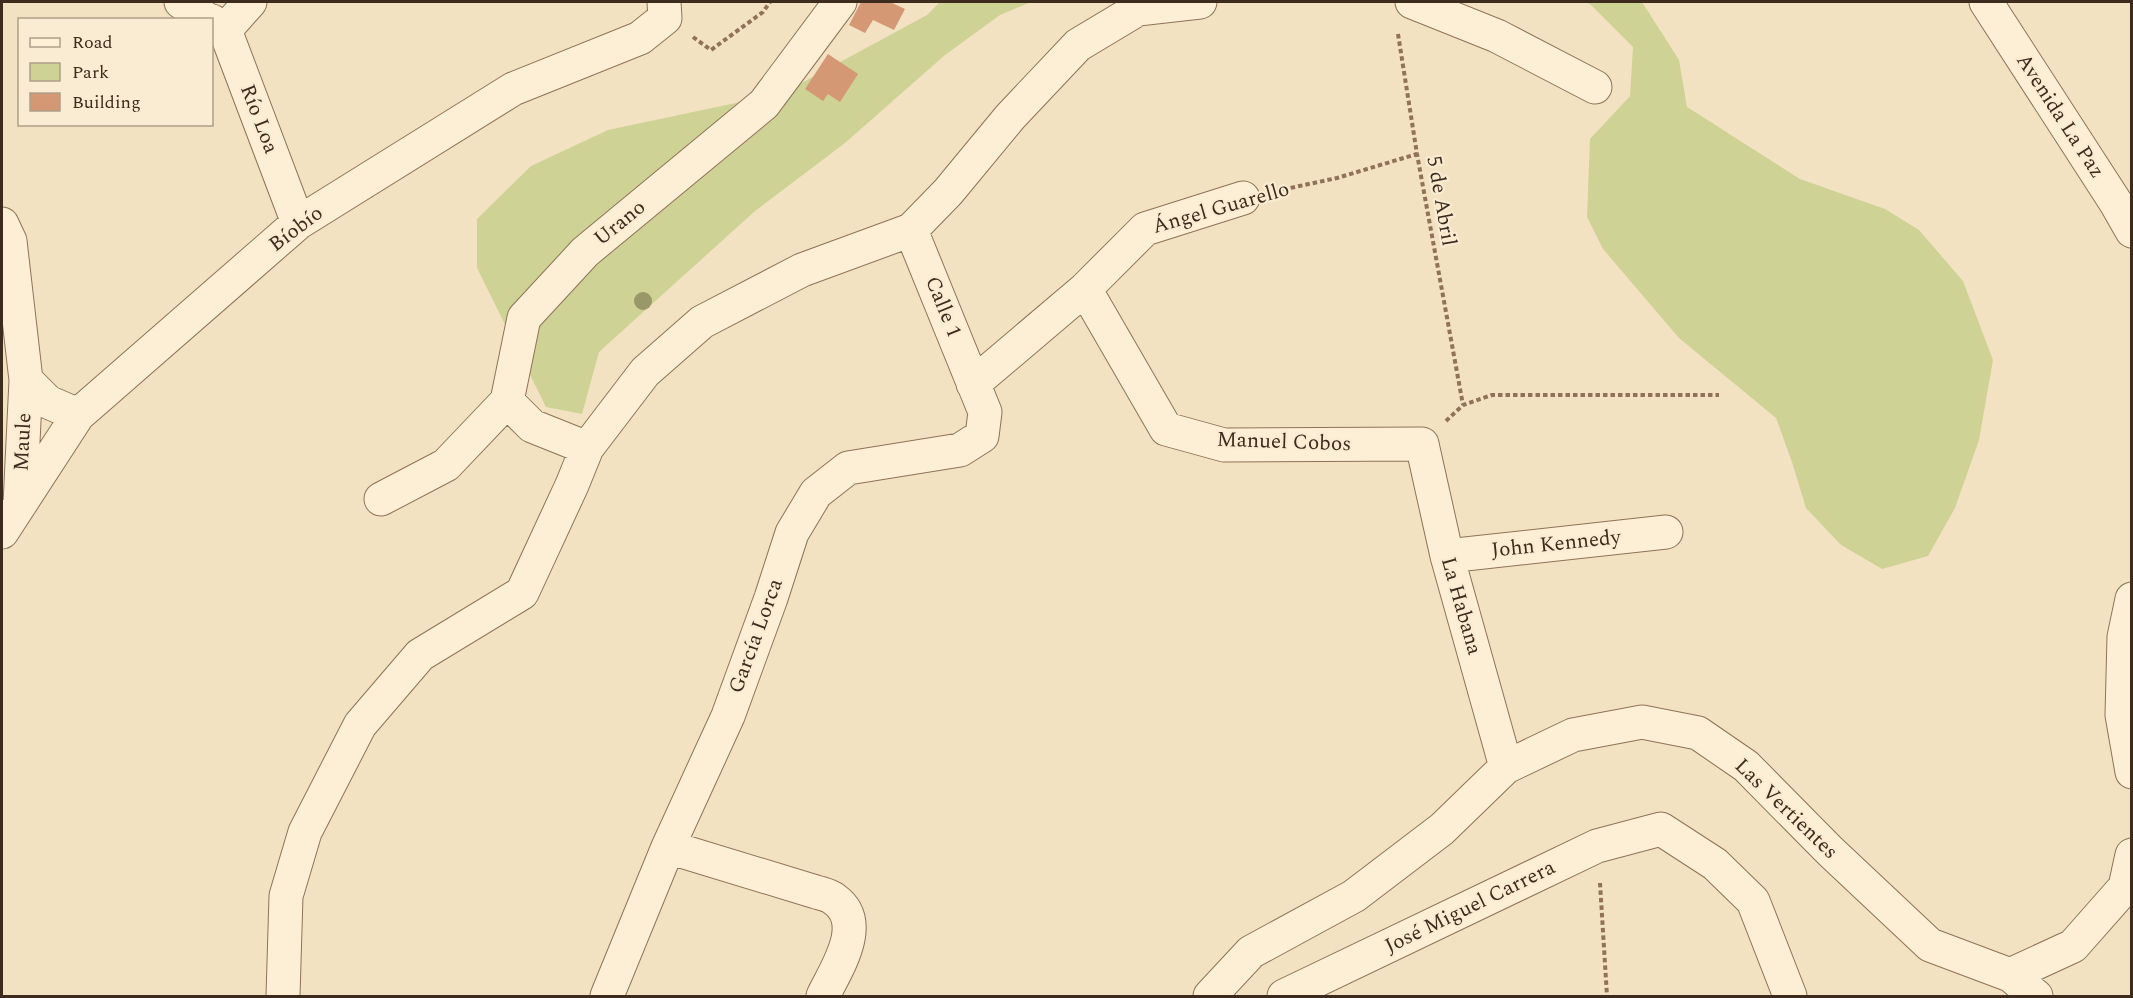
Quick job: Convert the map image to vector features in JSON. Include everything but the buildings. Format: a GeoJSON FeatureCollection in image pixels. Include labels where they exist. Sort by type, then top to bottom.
{"type":"FeatureCollection","features":[{"type":"Feature","properties":{"kind":"street"},"geometry":{"type":"LineString","coordinates":[[181,2],[206,18]]}},
{"type":"Feature","properties":{"kind":"street"},"geometry":{"type":"LineString","coordinates":[[215,24],[250,2]]}},
{"type":"Feature","properties":{"kind":"street","name":"Urano"},"geometry":{"type":"LineString","coordinates":[[507,400],[524,318],[585,252],[764,104],[840,2]]}},
{"type":"Feature","properties":{"kind":"street"},"geometry":{"type":"LineString","coordinates":[[283,996],[286,896],[305,832],[360,724],[420,655],[522,593],[587,448],[645,372],[702,322],[802,270],[911,230],[948,192],[1010,117],[1078,45],[1138,9],[1200,2]]}},
{"type":"Feature","properties":{"kind":"street","name":"Avenida La Paz"},"geometry":{"type":"LineString","coordinates":[[1986,2],[2110,193],[2132,231]]}},
{"type":"Feature","properties":{"kind":"street","name":"Bíobío"},"geometry":{"type":"LineString","coordinates":[[2,532],[78,415],[298,223],[513,89],[640,38],[664,10]]}},
{"type":"Feature","properties":{"kind":"street"},"geometry":{"type":"LineString","coordinates":[[1404,13],[1497,36],[1595,87]]}},
{"type":"Feature","properties":{"kind":"street","name":"Río Loa"},"geometry":{"type":"LineString","coordinates":[[215,24],[298,223]]}},
{"type":"Feature","properties":{"kind":"street","name":"Ángel Guarello"},"geometry":{"type":"LineString","coordinates":[[973,384],[1085,289],[1145,229],[1243,198]]}},
{"type":"Feature","properties":{"kind":"street","name":"Maule"},"geometry":{"type":"LineString","coordinates":[[2,224],[10,241],[26,380],[20,504]]}},
{"type":"Feature","properties":{"kind":"street","name":"Calle 1"},"geometry":{"type":"LineString","coordinates":[[911,230],[956,336],[973,384]]}},
{"type":"Feature","properties":{"kind":"street","name":"Manuel Cobos"},"geometry":{"type":"LineString","coordinates":[[1085,289],[1166,429],[1224,445],[1422,444]]}},
{"type":"Feature","properties":{"kind":"street","name":"Maule"},"geometry":{"type":"LineString","coordinates":[[26,380],[48,402],[78,415]]}},
{"type":"Feature","properties":{"kind":"street","name":"García Lorca"},"geometry":{"type":"LineString","coordinates":[[607,996],[668,847],[728,716],[792,533],[816,493],[848,468],[960,450],[982,436],[985,412],[973,384]]}},
{"type":"Feature","properties":{"kind":"street"},"geometry":{"type":"LineString","coordinates":[[381,499],[446,465],[507,400],[532,426],[587,448]]}},
{"type":"Feature","properties":{"kind":"street","name":"La Habana"},"geometry":{"type":"LineString","coordinates":[[1422,444],[1447,556],[1506,767]]}},
{"type":"Feature","properties":{"kind":"street","name":"John Kennedy"},"geometry":{"type":"LineString","coordinates":[[1447,556],[1666,532]]}},
{"type":"Feature","properties":{"kind":"street"},"geometry":{"type":"LineString","coordinates":[[2132,599],[2124,637],[2122,715],[2132,772]]}},
{"type":"Feature","properties":{"kind":"street","name":"Las Vertientes"},"geometry":{"type":"LineString","coordinates":[[1506,767],[1573,735],[1642,722],[1698,734],[1746,766],[1830,851],[1930,945],[2010,975],[2036,996]]}},
{"type":"Feature","properties":{"kind":"street"},"geometry":{"type":"LineString","coordinates":[[1210,996],[1251,952],[1354,896],[1442,829],[1506,767]]}},
{"type":"Feature","properties":{"kind":"street","name":"José Miguel Carrera"},"geometry":{"type":"LineString","coordinates":[[1284,996],[1597,846],[1661,829],[1715,864],[1753,901],[1790,996]]}},
{"type":"Feature","properties":{"kind":"street"},"geometry":{"type":"LineString","coordinates":[[668,847],[834,899],[845,912],[851,929],[845,950],[823,996]]}},
{"type":"Feature","properties":{"kind":"street"},"geometry":{"type":"LineString","coordinates":[[2010,975],[2073,946],[2125,887],[2132,855]]}},
{"type":"Feature","properties":{"kind":"path"},"geometry":{"type":"LineString","coordinates":[[664,10],[711,50],[763,12],[770,2]]}},
{"type":"Feature","properties":{"kind":"path","name":"5 de Abril"},"geometry":{"type":"LineString","coordinates":[[1404,13],[1417,154],[1462,405]]}},
{"type":"Feature","properties":{"kind":"path","name":"Ángel Guarello"},"geometry":{"type":"LineString","coordinates":[[1243,198],[1337,178],[1417,154]]}},
{"type":"Feature","properties":{"kind":"path"},"geometry":{"type":"LineString","coordinates":[[1422,444],[1462,405],[1492,394],[1719,394]]}},
{"type":"Feature","properties":{"kind":"path"},"geometry":{"type":"LineString","coordinates":[[1597,846],[1607,996]]}},
{"type":"Feature","properties":{"kind":"green space"},"geometry":{"type":"Polygon","coordinates":[[[940,2],[1031,2],[1000,15],[945,55],[845,143],[755,211],[599,352],[582,414],[546,407],[477,268],[477,219],[531,166],[608,130],[783,93],[927,15],[940,2]]]}},
{"type":"Feature","properties":{"kind":"green space"},"geometry":{"type":"Polygon","coordinates":[[[1584,2],[1642,2],[1679,60],[1687,107],[1800,179],[1885,209],[1919,230],[1963,281],[1993,360],[1979,440],[1955,508],[1928,556],[1882,569],[1841,545],[1806,508],[1776,418],[1679,338],[1603,249],[1587,217],[1590,139],[1630,96],[1633,47],[1590,4],[1584,2]]]}}]}
